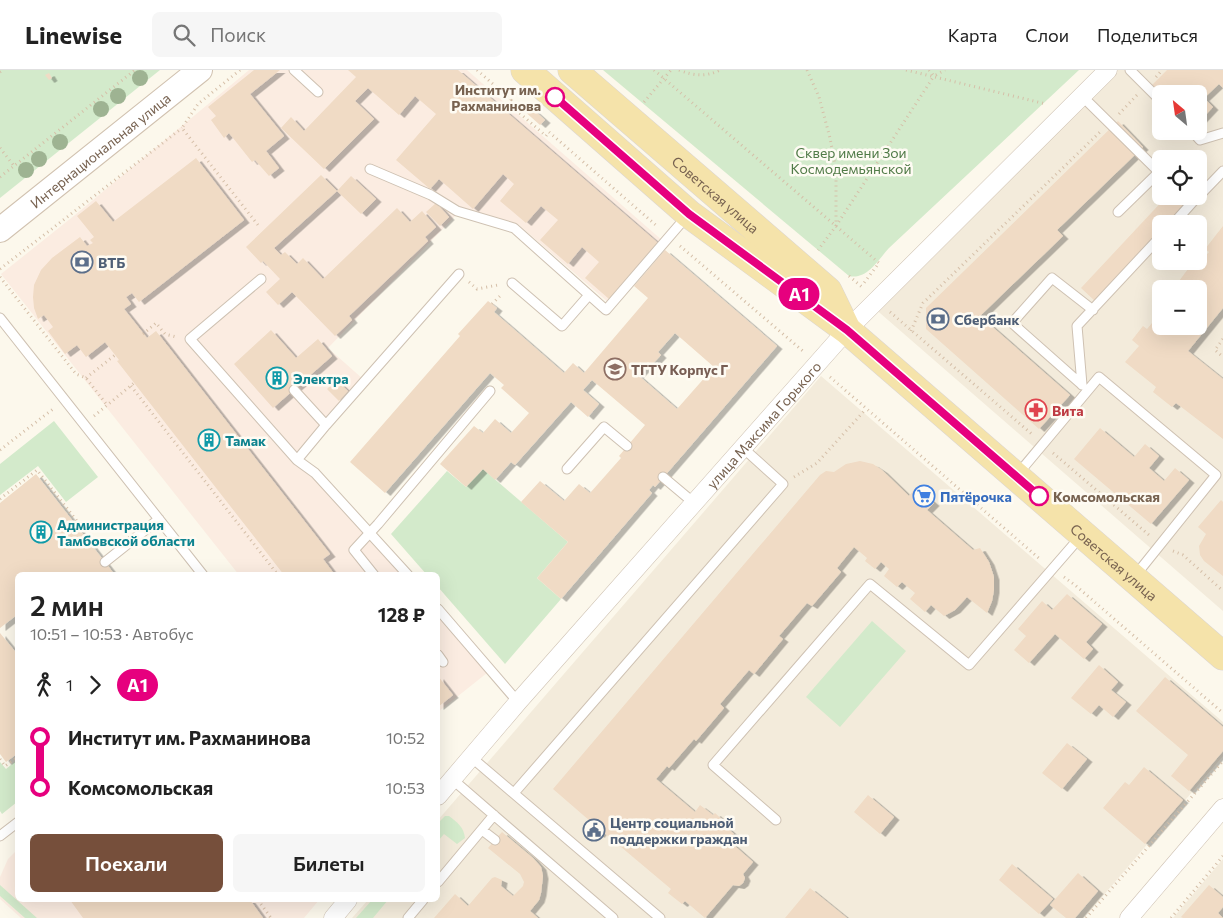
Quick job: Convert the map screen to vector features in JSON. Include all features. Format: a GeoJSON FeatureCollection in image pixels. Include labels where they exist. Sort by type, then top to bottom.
{"type":"FeatureCollection","features":[{"type":"Feature","properties":{"kind":"main road","name":"Интернациональная улица"},"geometry":{"type":"LineString","coordinates":[[0,230],[200,70]]}},
{"type":"Feature","properties":{"kind":"main road","name":"Советская улица"},"geometry":{"type":"LineString","coordinates":[[525,70],[689,214],[847,330],[1223,656]]}},
{"type":"Feature","properties":{"kind":"main road","name":"Советская улица"},"geometry":{"type":"LineString","coordinates":[[572,70],[828,291],[847,330]]}},
{"type":"Feature","properties":{"kind":"street","name":"улица Максима Горького"},"geometry":{"type":"LineString","coordinates":[[440,794],[518,702],[847,330],[1108,70]]}},
{"type":"Feature","properties":{"kind":"street"},"geometry":{"type":"LineString","coordinates":[[1129,918],[1223,808]]}},
{"type":"Feature","properties":{"kind":"street"},"geometry":{"type":"LineString","coordinates":[[333,918],[346,902]]}},
{"type":"Feature","properties":{"kind":"lane"},"geometry":{"type":"LineString","coordinates":[[294,70],[318,92]]}},
{"type":"Feature","properties":{"kind":"lane"},"geometry":{"type":"LineString","coordinates":[[1130,70],[1152,92]]}},
{"type":"Feature","properties":{"kind":"lane"},"geometry":{"type":"LineString","coordinates":[[1082,96],[1159,172],[1118,212]]}},
{"type":"Feature","properties":{"kind":"lane"},"geometry":{"type":"LineString","coordinates":[[1208,138],[1223,133]]}},
{"type":"Feature","properties":{"kind":"lane"},"geometry":{"type":"LineString","coordinates":[[370,169],[432,195],[457,211],[514,228],[606,310],[689,214]]}},
{"type":"Feature","properties":{"kind":"lane"},"geometry":{"type":"LineString","coordinates":[[1207,187],[1223,171]]}},
{"type":"Feature","properties":{"kind":"lane"},"geometry":{"type":"LineString","coordinates":[[1181,215],[1190,205]]}},
{"type":"Feature","properties":{"kind":"lane"},"geometry":{"type":"LineString","coordinates":[[1084,387],[1078,326],[1152,246]]}},
{"type":"Feature","properties":{"kind":"lane"},"geometry":{"type":"LineString","coordinates":[[297,460],[459,274]]}},
{"type":"Feature","properties":{"kind":"lane"},"geometry":{"type":"LineString","coordinates":[[1084,387],[1012,323],[1052,278],[1093,310]]}},
{"type":"Feature","properties":{"kind":"lane"},"geometry":{"type":"LineString","coordinates":[[262,279],[190,339],[297,460],[315,473],[405,572]]}},
{"type":"Feature","properties":{"kind":"lane"},"geometry":{"type":"LineString","coordinates":[[512,283],[562,326],[589,295]]}},
{"type":"Feature","properties":{"kind":"lane"},"geometry":{"type":"LineString","coordinates":[[0,318],[201,572]]}},
{"type":"Feature","properties":{"kind":"lane"},"geometry":{"type":"LineString","coordinates":[[1016,476],[1043,444],[1084,387],[1099,377],[1216,475],[1133,578]]}},
{"type":"Feature","properties":{"kind":"lane"},"geometry":{"type":"LineString","coordinates":[[294,390],[326,425]]}},
{"type":"Feature","properties":{"kind":"lane"},"geometry":{"type":"LineString","coordinates":[[372,572],[354,550],[371,533],[490,391]]}},
{"type":"Feature","properties":{"kind":"lane"},"geometry":{"type":"LineString","coordinates":[[568,469],[604,426],[627,446]]}},
{"type":"Feature","properties":{"kind":"lane"},"geometry":{"type":"LineString","coordinates":[[514,793],[783,484],[742,448]]}},
{"type":"Feature","properties":{"kind":"lane"},"geometry":{"type":"LineString","coordinates":[[664,477],[694,503]]}},
{"type":"Feature","properties":{"kind":"lane"},"geometry":{"type":"LineString","coordinates":[[106,561],[159,519]]}},
{"type":"Feature","properties":{"kind":"lane"},"geometry":{"type":"LineString","coordinates":[[776,820],[713,765],[870,584],[969,665],[1083,534]]}},
{"type":"Feature","properties":{"kind":"lane"},"geometry":{"type":"LineString","coordinates":[[440,611],[518,702]]}},
{"type":"Feature","properties":{"kind":"lane"},"geometry":{"type":"LineString","coordinates":[[471,757],[660,918]]}},
{"type":"Feature","properties":{"kind":"lane"},"geometry":{"type":"LineString","coordinates":[[452,779],[612,918]]}},
{"type":"Feature","properties":{"kind":"lane"},"geometry":{"type":"LineString","coordinates":[[440,880],[494,815]]}},
{"type":"Feature","properties":{"kind":"lane"},"geometry":{"type":"LineString","coordinates":[[0,836],[15,824]]}},
{"type":"Feature","properties":{"kind":"lane"},"geometry":{"type":"LineString","coordinates":[[482,830],[495,840]]}},
{"type":"Feature","properties":{"kind":"lane"},"geometry":{"type":"LineString","coordinates":[[408,918],[421,902]]}},
{"type":"Feature","properties":{"kind":"path"},"geometry":{"type":"LineString","coordinates":[[0,177],[135,70]]}},
{"type":"Feature","properties":{"kind":"path"},"geometry":{"type":"LineString","coordinates":[[0,270],[182,128],[198,104],[240,70]]}},
{"type":"Feature","properties":{"kind":"path"},"geometry":{"type":"LineString","coordinates":[[477,70],[511,100],[508,103],[546,136],[549,132],[792,341],[866,409],[1052,570],[1075,585],[1223,713]]}},
{"type":"Feature","properties":{"kind":"path"},"geometry":{"type":"LineString","coordinates":[[654,70],[879,264],[862,287]]}},
{"type":"Feature","properties":{"kind":"path"},"geometry":{"type":"LineString","coordinates":[[652,108],[644,102],[671,70]]}},
{"type":"Feature","properties":{"kind":"path"},"geometry":{"type":"LineString","coordinates":[[679,70],[695,76],[711,74],[720,70]]}},
{"type":"Feature","properties":{"kind":"path"},"geometry":{"type":"LineString","coordinates":[[807,70],[819,97],[836,170],[836,226]]}},
{"type":"Feature","properties":{"kind":"path"},"geometry":{"type":"LineString","coordinates":[[906,70],[1068,110]]}},
{"type":"Feature","properties":{"kind":"path"},"geometry":{"type":"LineString","coordinates":[[929,70],[934,76]]}},
{"type":"Feature","properties":{"kind":"path"},"geometry":{"type":"LineString","coordinates":[[818,250],[836,226],[934,76],[945,70]]}},
{"type":"Feature","properties":{"kind":"path"},"geometry":{"type":"LineString","coordinates":[[911,331],[923,303],[1162,70]]}},
{"type":"Feature","properties":{"kind":"path"},"geometry":{"type":"LineString","coordinates":[[182,128],[258,225]]}},
{"type":"Feature","properties":{"kind":"path"},"geometry":{"type":"LineString","coordinates":[[0,148],[14,166]]}},
{"type":"Feature","properties":{"kind":"path"},"geometry":{"type":"LineString","coordinates":[[84,204],[86,208]]}},
{"type":"Feature","properties":{"kind":"path"},"geometry":{"type":"LineString","coordinates":[[810,244],[824,256]]}},
{"type":"Feature","properties":{"kind":"path"},"geometry":{"type":"LineString","coordinates":[[844,272],[1160,545],[1182,555],[1223,591]]}},
{"type":"Feature","properties":{"kind":"path"},"geometry":{"type":"LineString","coordinates":[[0,277],[76,374],[86,378],[106,405]]}},
{"type":"Feature","properties":{"kind":"path"},"geometry":{"type":"LineString","coordinates":[[143,334],[156,324],[165,334],[190,339]]}},
{"type":"Feature","properties":{"kind":"path"},"geometry":{"type":"LineString","coordinates":[[1223,340],[1215,350],[1223,357]]}},
{"type":"Feature","properties":{"kind":"path"},"geometry":{"type":"LineString","coordinates":[[86,378],[115,355]]}},
{"type":"Feature","properties":{"kind":"path"},"geometry":{"type":"LineString","coordinates":[[102,409],[132,384],[276,572]]}},
{"type":"Feature","properties":{"kind":"path"},"geometry":{"type":"LineString","coordinates":[[0,450],[64,400]]}},
{"type":"Feature","properties":{"kind":"path"},"geometry":{"type":"LineString","coordinates":[[783,484],[817,463],[866,409]]}},
{"type":"Feature","properties":{"kind":"path"},"geometry":{"type":"LineString","coordinates":[[0,499],[37,470],[106,561]]}},
{"type":"Feature","properties":{"kind":"path"},"geometry":{"type":"LineString","coordinates":[[0,759],[6,766],[15,759]]}},
{"type":"Feature","properties":{"kind":"path"},"geometry":{"type":"LineString","coordinates":[[1086,918],[1223,761]]}},
{"type":"Feature","properties":{"kind":"path"},"geometry":{"type":"LineString","coordinates":[[1171,918],[1223,856]]}},
{"type":"Feature","properties":{"kind":"path"},"geometry":{"type":"LineString","coordinates":[[259,902],[271,918]]}},
{"type":"Feature","properties":{"kind":"shaded area"},"geometry":{"type":"Polygon","coordinates":[[[249,70],[467,70],[663,241],[609,303],[519,225],[462,209],[328,348],[363,379],[295,454],[398,572],[237,572],[1,274],[249,70]]]}},
{"type":"Feature","properties":{"kind":"shaded area"},"geometry":{"type":"Polygon","coordinates":[[[1118,70],[1223,70],[1223,611],[873,307],[1118,70]]]}},
{"type":"Feature","properties":{"kind":"shaded area"},"geometry":{"type":"Polygon","coordinates":[[[821,376],[1223,722],[1223,756],[1084,918],[352,918],[366,902],[440,902],[440,818],[821,376]]]}},
{"type":"Feature","properties":{"kind":"shaded area"},"geometry":{"type":"Polygon","coordinates":[[[440,618],[487,673],[440,710],[440,618]]]}},
{"type":"Feature","properties":{"kind":"shaded area"},"geometry":{"type":"Polygon","coordinates":[[[15,852],[15,902],[317,902],[304,918],[21,918],[0,899],[0,877],[8,859],[15,852]]]}},
{"type":"Feature","properties":{"kind":"shaded area"},"geometry":{"type":"Polygon","coordinates":[[[1223,859],[1223,918],[1173,918],[1223,859]]]}},
{"type":"Feature","properties":{"kind":"green space"},"geometry":{"type":"Polygon","coordinates":[[[0,70],[160,70],[0,198],[0,70]]]}},
{"type":"Feature","properties":{"kind":"green space","name":"Cквер имени Зои Космодемьянской"},"geometry":{"type":"Polygon","coordinates":[[[603,70],[1079,70],[889,248],[872,268],[861,275],[849,276],[603,70]]]}},
{"type":"Feature","properties":{"kind":"green space"},"geometry":{"type":"Polygon","coordinates":[[[54,421],[98,477],[66,502],[38,466],[0,495],[0,464],[54,421]]]}},
{"type":"Feature","properties":{"kind":"green space"},"geometry":{"type":"Polygon","coordinates":[[[483,469],[568,542],[537,578],[561,599],[505,664],[440,589],[440,572],[424,572],[391,534],[447,471],[466,487],[483,469]]]}},
{"type":"Feature","properties":{"kind":"green space"},"geometry":{"type":"Polygon","coordinates":[[[872,621],[906,651],[840,727],[806,697],[872,621]]]}},
{"type":"Feature","properties":{"kind":"green space"},"geometry":{"type":"Polygon","coordinates":[[[0,762],[6,769],[15,762],[15,804],[2,814],[0,811],[0,762]]]}},
{"type":"Feature","properties":{"kind":"green space"},"geometry":{"type":"Polygon","coordinates":[[[445,816],[455,820],[460,825],[465,838],[457,844],[444,834],[440,839],[440,821],[445,816]]]}},
{"type":"Feature","properties":{"kind":"green space"},"geometry":{"type":"Polygon","coordinates":[[[0,885],[15,898],[15,902],[19,902],[37,918],[25,918],[0,896],[0,885]]]}},
{"type":"Feature","properties":{"kind":"green space"},"geometry":{"type":"Polygon","coordinates":[[[370,902],[386,902],[373,918],[356,918],[370,902]]]}},
{"type":"Feature","properties":{"kind":"building"},"geometry":{"type":"Polygon","coordinates":[[[254,70],[280,70],[250,94],[284,136],[266,151],[279,168],[269,176],[255,160],[252,162],[229,133],[224,138],[211,120],[216,116],[208,107],[254,70]]]}},
{"type":"Feature","properties":{"kind":"building"},"geometry":{"type":"Polygon","coordinates":[[[348,70],[458,70],[658,243],[609,299],[585,278],[599,262],[582,247],[568,264],[540,240],[558,220],[541,206],[526,223],[500,201],[514,184],[503,174],[473,209],[439,179],[430,189],[396,160],[436,114],[415,96],[399,115],[368,88],[355,101],[374,119],[324,169],[281,128],[291,117],[304,131],[356,77],[348,70]]]}},
{"type":"Feature","properties":{"kind":"building"},"geometry":{"type":"Polygon","coordinates":[[[1167,70],[1223,70],[1223,88],[1219,84],[1208,94],[1208,85],[1152,85],[1167,70]]]}},
{"type":"Feature","properties":{"kind":"building"},"geometry":{"type":"Polygon","coordinates":[[[49,73],[52,78],[49,80],[45,75],[49,73]]]}},
{"type":"Feature","properties":{"kind":"building"},"geometry":{"type":"Polygon","coordinates":[[[1208,102],[1213,107],[1208,112],[1208,102]]]}},
{"type":"Feature","properties":{"kind":"building"},"geometry":{"type":"Polygon","coordinates":[[[527,104],[545,120],[540,125],[523,110],[527,104]]]}},
{"type":"Feature","properties":{"kind":"building"},"geometry":{"type":"Polygon","coordinates":[[[1118,121],[1143,147],[1057,230],[1063,236],[980,316],[1070,395],[1039,429],[926,329],[926,308],[1118,121]]]}},
{"type":"Feature","properties":{"kind":"building"},"geometry":{"type":"Polygon","coordinates":[[[196,158],[244,220],[139,302],[132,293],[126,297],[131,304],[124,309],[147,338],[156,331],[330,554],[323,559],[333,572],[282,572],[117,361],[119,360],[105,342],[86,357],[77,345],[65,354],[48,331],[53,327],[44,315],[38,319],[33,297],[34,285],[41,270],[52,258],[80,237],[87,246],[93,243],[90,240],[94,237],[77,216],[96,201],[113,222],[196,158]]]}},
{"type":"Feature","properties":{"kind":"building"},"geometry":{"type":"Polygon","coordinates":[[[321,175],[337,191],[274,248],[281,255],[285,252],[297,264],[303,258],[323,279],[397,208],[410,222],[422,211],[436,227],[425,237],[428,241],[349,316],[352,320],[335,336],[292,292],[278,305],[266,292],[280,279],[246,247],[321,175]]]}},
{"type":"Feature","properties":{"kind":"building"},"geometry":{"type":"Polygon","coordinates":[[[351,176],[376,199],[361,214],[337,191],[351,176]]]}},
{"type":"Feature","properties":{"kind":"building"},"geometry":{"type":"Polygon","coordinates":[[[436,203],[449,217],[440,226],[426,212],[436,203]]]}},
{"type":"Feature","properties":{"kind":"building"},"geometry":{"type":"Polygon","coordinates":[[[1159,205],[1187,205],[1178,215],[1152,215],[1152,243],[1096,302],[1081,288],[1159,205]]]}},
{"type":"Feature","properties":{"kind":"building"},"geometry":{"type":"Polygon","coordinates":[[[1223,226],[1223,308],[1207,328],[1207,280],[1180,280],[1187,270],[1207,270],[1207,254],[1209,252],[1207,246],[1223,226]]]}},
{"type":"Feature","properties":{"kind":"building"},"geometry":{"type":"Polygon","coordinates":[[[665,250],[777,346],[655,487],[653,485],[649,490],[652,493],[561,599],[537,578],[568,542],[521,502],[540,481],[564,501],[579,484],[590,493],[621,458],[619,456],[645,425],[592,380],[583,390],[599,404],[588,417],[571,402],[515,465],[511,462],[495,480],[483,469],[466,487],[440,464],[474,426],[483,433],[495,419],[511,433],[529,413],[501,388],[504,385],[490,373],[385,493],[350,462],[460,336],[458,334],[488,301],[497,308],[494,312],[564,373],[573,363],[584,373],[648,298],[634,286],[665,250]],[[675,333],[658,352],[661,355],[647,370],[645,368],[638,375],[677,409],[714,367],[675,333]]]}},
{"type":"Feature","properties":{"kind":"building"},"geometry":{"type":"Polygon","coordinates":[[[1152,323],[1152,335],[1201,335],[1188,351],[1223,379],[1223,439],[1176,403],[1172,407],[1153,392],[1156,387],[1125,362],[1139,346],[1132,340],[1143,326],[1147,329],[1152,323]]]}},
{"type":"Feature","properties":{"kind":"building","name":"Электра"},"geometry":{"type":"Polygon","coordinates":[[[271,330],[296,358],[318,339],[332,356],[273,408],[234,364],[271,330]]]}},
{"type":"Feature","properties":{"kind":"building"},"geometry":{"type":"Polygon","coordinates":[[[336,380],[348,391],[339,401],[327,389],[336,380]]]}},
{"type":"Feature","properties":{"kind":"building"},"geometry":{"type":"Polygon","coordinates":[[[1100,428],[1134,457],[1145,444],[1159,456],[1149,468],[1164,481],[1175,468],[1189,480],[1151,524],[1074,459],[1100,428]]]}},
{"type":"Feature","properties":{"kind":"building"},"geometry":{"type":"Polygon","coordinates":[[[860,461],[873,464],[882,470],[909,496],[916,487],[934,503],[927,510],[973,550],[980,548],[989,562],[994,577],[992,601],[987,613],[967,597],[955,610],[944,616],[931,605],[925,612],[910,599],[915,593],[902,582],[897,587],[884,576],[889,569],[881,562],[875,569],[865,561],[867,558],[854,547],[837,568],[841,572],[812,606],[807,603],[779,636],[783,639],[754,674],[749,670],[720,704],[724,708],[696,741],[694,739],[669,768],[667,766],[656,779],[695,812],[700,805],[713,815],[715,813],[734,834],[728,840],[753,862],[743,874],[745,878],[743,883],[739,886],[733,885],[705,918],[685,901],[682,904],[668,893],[671,889],[602,831],[599,835],[587,824],[590,821],[553,789],[820,475],[826,471],[834,472],[846,464],[860,461]]]}},
{"type":"Feature","properties":{"kind":"building","name":"Администрация Тамбовской области"},"geometry":{"type":"Polygon","coordinates":[[[36,474],[113,572],[15,572],[15,616],[0,628],[0,503],[36,474]]]}},
{"type":"Feature","properties":{"kind":"building"},"geometry":{"type":"Polygon","coordinates":[[[1221,500],[1223,502],[1223,576],[1204,561],[1200,555],[1199,546],[1206,534],[1198,527],[1221,500]]]}},
{"type":"Feature","properties":{"kind":"building"},"geometry":{"type":"Polygon","coordinates":[[[1067,594],[1102,624],[1086,642],[1093,649],[1084,659],[1055,634],[1029,663],[1014,650],[1026,636],[1018,629],[1042,601],[1052,610],[1067,594]]]}},
{"type":"Feature","properties":{"kind":"building"},"geometry":{"type":"Polygon","coordinates":[[[0,633],[15,651],[15,755],[6,762],[0,754],[0,633]]]}},
{"type":"Feature","properties":{"kind":"building"},"geometry":{"type":"Polygon","coordinates":[[[1099,665],[1118,682],[1111,690],[1126,702],[1113,717],[1099,705],[1091,714],[1071,698],[1099,665]]]}},
{"type":"Feature","properties":{"kind":"building"},"geometry":{"type":"Polygon","coordinates":[[[1165,677],[1223,727],[1223,751],[1189,791],[1171,776],[1188,755],[1136,711],[1165,677]]]}},
{"type":"Feature","properties":{"kind":"building"},"geometry":{"type":"Polygon","coordinates":[[[440,679],[453,695],[440,705],[440,679]]]}},
{"type":"Feature","properties":{"kind":"building"},"geometry":{"type":"Polygon","coordinates":[[[1067,743],[1087,759],[1062,789],[1042,773],[1067,743]]]}},
{"type":"Feature","properties":{"kind":"building"},"geometry":{"type":"Polygon","coordinates":[[[1144,767],[1183,800],[1145,844],[1103,808],[1125,782],[1129,785],[1144,767]]]}},
{"type":"Feature","properties":{"kind":"building"},"geometry":{"type":"Polygon","coordinates":[[[868,795],[894,817],[880,834],[854,812],[868,795]]]}},
{"type":"Feature","properties":{"kind":"building"},"geometry":{"type":"Polygon","coordinates":[[[502,832],[541,867],[543,876],[541,893],[539,900],[530,911],[538,918],[434,918],[455,894],[468,906],[492,878],[495,877],[502,880],[501,886],[513,896],[523,886],[524,882],[520,874],[488,848],[502,832]]]}},
{"type":"Feature","properties":{"kind":"building"},"geometry":{"type":"Polygon","coordinates":[[[1012,864],[1053,899],[1039,914],[999,880],[1012,864]]]}},
{"type":"Feature","properties":{"kind":"building"},"geometry":{"type":"Polygon","coordinates":[[[1078,873],[1098,891],[1075,918],[1066,918],[1050,905],[1078,873]]]}},
{"type":"Feature","properties":{"kind":"building"},"geometry":{"type":"Polygon","coordinates":[[[1209,885],[1223,897],[1223,907],[1218,913],[1223,918],[1181,917],[1209,885]]]}},
{"type":"Feature","properties":{"kind":"building"},"geometry":{"type":"Polygon","coordinates":[[[810,888],[847,918],[785,918],[810,888]]]}},
{"type":"Feature","properties":{"kind":"building"},"geometry":{"type":"Polygon","coordinates":[[[71,902],[251,902],[263,918],[83,918],[71,902]]]}},
{"type":"Feature","properties":{"kind":"bus line","name":"А1"},"geometry":{"type":"LineString","coordinates":[[555,97],[689,214],[847,330],[1039,496]]}},
{"type":"Feature","properties":{"kind":"place","name":"Институт им. Рахманинова"},"geometry":{"type":"Point","coordinates":[555,97]}},
{"type":"Feature","properties":{"kind":"place","name":"ВТБ"},"geometry":{"type":"Point","coordinates":[82,262]}},
{"type":"Feature","properties":{"kind":"place","name":"Сбербанк"},"geometry":{"type":"Point","coordinates":[938,319]}},
{"type":"Feature","properties":{"kind":"place","name":"ТГТУ Корпус Г"},"geometry":{"type":"Point","coordinates":[615,369]}},
{"type":"Feature","properties":{"kind":"place","name":"Электра"},"geometry":{"type":"Point","coordinates":[277,378]}},
{"type":"Feature","properties":{"kind":"place","name":"Вита"},"geometry":{"type":"Point","coordinates":[1036,410]}},
{"type":"Feature","properties":{"kind":"place","name":"Тамак"},"geometry":{"type":"Point","coordinates":[209,440]}},
{"type":"Feature","properties":{"kind":"place","name":"Пятёрочка"},"geometry":{"type":"Point","coordinates":[924,496]}},
{"type":"Feature","properties":{"kind":"place","name":"Комсомольская"},"geometry":{"type":"Point","coordinates":[1039,496]}},
{"type":"Feature","properties":{"kind":"place","name":"Администрация Тамбовской области"},"geometry":{"type":"Point","coordinates":[41,532]}},
{"type":"Feature","properties":{"kind":"place","name":"Центр социальной поддержки граждан"},"geometry":{"type":"Point","coordinates":[594,830]}}]}
